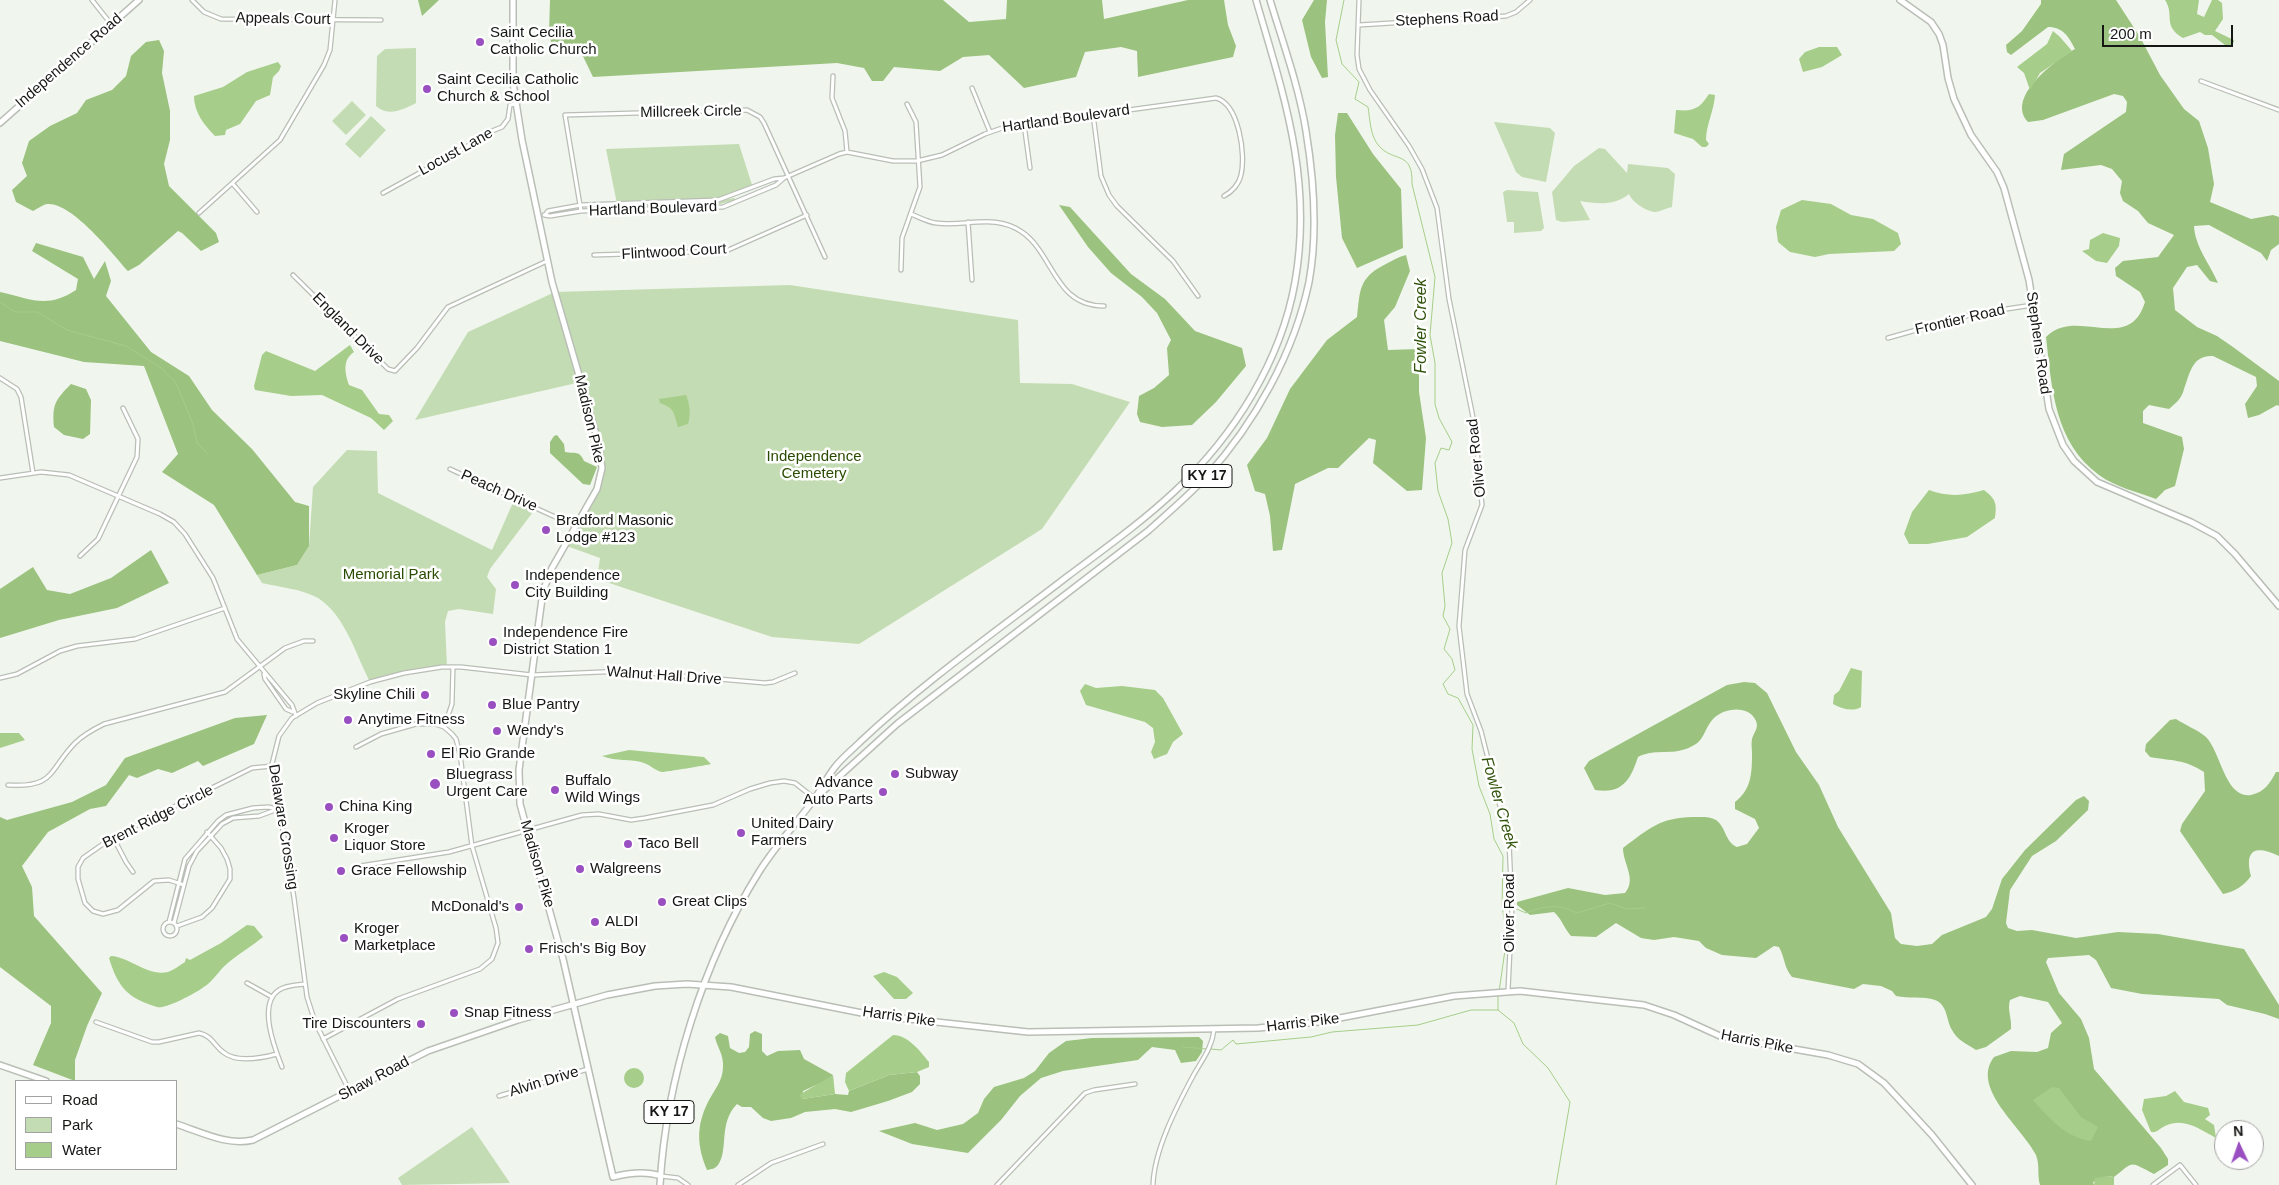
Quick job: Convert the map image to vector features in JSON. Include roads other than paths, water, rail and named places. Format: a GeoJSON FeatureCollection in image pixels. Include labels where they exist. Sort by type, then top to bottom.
{"type":"FeatureCollection","features":[{"type":"Feature","properties":{"kind":"main road","name":"Independence Road"},"geometry":{"type":"LineString","coordinates":[[0,123],[139,0]]}},
{"type":"Feature","properties":{"kind":"main road","name":"Madison Pike"},"geometry":{"type":"LineString","coordinates":[[513,0],[512,66],[516,104],[547,261],[598,441],[602,462],[597,489],[552,568],[543,591],[518,781],[520,804],[550,908],[613,1177],[625,1174],[653,1173],[660,1176]]}},
{"type":"Feature","properties":{"kind":"main road","name":"KY 17"},"geometry":{"type":"LineString","coordinates":[[660,1185],[668,1121],[679,1066],[704,984],[732,922],[756,876],[770,855],[815,798],[834,768],[882,722],[1176,491],[1227,434],[1260,379],[1274,351],[1294,284],[1299,252],[1300,190],[1294,136],[1256,0]]}},
{"type":"Feature","properties":{"kind":"main road","name":"KY 17"},"geometry":{"type":"LineString","coordinates":[[815,798],[897,724],[1148,530],[1182,501],[1211,471],[1252,418],[1268,390],[1290,342],[1309,280],[1314,211],[1312,174],[1306,129],[1296,86],[1270,0]]}},
{"type":"Feature","properties":{"kind":"main road","name":"Stephens Road"},"geometry":{"type":"LineString","coordinates":[[1900,0],[1931,22],[1942,40],[1948,78],[1954,99],[1971,134],[1997,172],[2004,188],[2027,270],[2048,409],[2055,429],[2074,461],[2092,478],[2103,485],[2192,522],[2217,536],[2235,554],[2279,606]]}},
{"type":"Feature","properties":{"kind":"main road","name":"Harris Pike"},"geometry":{"type":"LineString","coordinates":[[574,1005],[634,989],[704,984],[750,990],[872,1014],[1005,1030],[1028,1032],[1214,1030],[1319,1022],[1438,999],[1508,991],[1544,992],[1644,1005],[1730,1039],[1827,1055],[1858,1064],[1884,1083],[1932,1135],[1972,1185]]}},
{"type":"Feature","properties":{"kind":"main road","name":"Shaw Road"},"geometry":{"type":"LineString","coordinates":[[178,1125],[227,1141],[246,1141],[265,1135],[428,1051],[518,1020],[574,1005]]}},
{"type":"Feature","properties":{"kind":"main road"},"geometry":{"type":"LineString","coordinates":[[0,1065],[43,1080]]}},
{"type":"Feature","properties":{"kind":"street"},"geometry":{"type":"LineString","coordinates":[[92,0],[111,24]]}},
{"type":"Feature","properties":{"kind":"street","name":"Appeals Court"},"geometry":{"type":"LineString","coordinates":[[192,0],[204,12],[221,19],[381,20]]}},
{"type":"Feature","properties":{"kind":"street"},"geometry":{"type":"LineString","coordinates":[[199,213],[280,140],[324,65],[332,41],[334,0]]}},
{"type":"Feature","properties":{"kind":"street","name":"Oliver Road"},"geometry":{"type":"LineString","coordinates":[[1359,0],[1357,55],[1362,76],[1409,146],[1422,169],[1435,202],[1449,299],[1475,427],[1482,505],[1465,550],[1459,609],[1459,637],[1467,694],[1481,731],[1508,842],[1512,907],[1508,991]]}},
{"type":"Feature","properties":{"kind":"street","name":"Stephens Road"},"geometry":{"type":"LineString","coordinates":[[1359,25],[1506,16],[1516,12],[1530,0]]}},
{"type":"Feature","properties":{"kind":"street"},"geometry":{"type":"LineString","coordinates":[[833,76],[832,98],[845,131],[847,152]]}},
{"type":"Feature","properties":{"kind":"street"},"geometry":{"type":"LineString","coordinates":[[2202,81],[2279,110]]}},
{"type":"Feature","properties":{"kind":"street"},"geometry":{"type":"LineString","coordinates":[[972,88],[990,132]]}},
{"type":"Feature","properties":{"kind":"street","name":"Hartland Boulevard"},"geometry":{"type":"LineString","coordinates":[[544,215],[548,211],[580,205],[718,200],[774,179],[784,178],[825,159],[847,152],[893,161],[918,161],[942,155],[990,132],[1024,124],[1216,98],[1225,102],[1232,111],[1239,134],[1242,172],[1235,187],[1224,196]]}},
{"type":"Feature","properties":{"kind":"street","name":"Locust Lane"},"geometry":{"type":"LineString","coordinates":[[383,193],[463,149],[487,133],[502,127],[508,119],[510,104],[516,104]]}},
{"type":"Feature","properties":{"kind":"street"},"geometry":{"type":"LineString","coordinates":[[901,270],[902,238],[920,187],[916,122],[907,104]]}},
{"type":"Feature","properties":{"kind":"street","name":"Millcreek Circle"},"geometry":{"type":"LineString","coordinates":[[582,211],[565,115],[747,110],[753,112],[764,123],[825,257]]}},
{"type":"Feature","properties":{"kind":"street"},"geometry":{"type":"LineString","coordinates":[[1093,114],[1101,176],[1109,195],[1173,261],[1198,296]]}},
{"type":"Feature","properties":{"kind":"street"},"geometry":{"type":"LineString","coordinates":[[1024,124],[1030,168]]}},
{"type":"Feature","properties":{"kind":"street","name":"Hartland Boulevard"},"geometry":{"type":"LineString","coordinates":[[538,216],[582,211],[723,207],[776,185],[784,178]]}},
{"type":"Feature","properties":{"kind":"street"},"geometry":{"type":"LineString","coordinates":[[232,184],[257,212]]}},
{"type":"Feature","properties":{"kind":"street"},"geometry":{"type":"LineString","coordinates":[[911,214],[936,223],[1000,222],[1022,232],[1034,243],[1065,290],[1091,305],[1104,306]]}},
{"type":"Feature","properties":{"kind":"street","name":"Flintwood Court"},"geometry":{"type":"LineString","coordinates":[[594,255],[726,251],[807,215]]}},
{"type":"Feature","properties":{"kind":"street"},"geometry":{"type":"LineString","coordinates":[[968,222],[972,280]]}},
{"type":"Feature","properties":{"kind":"street","name":"England Drive"},"geometry":{"type":"LineString","coordinates":[[293,275],[388,369],[395,371],[417,348],[441,313],[448,307],[547,261]]}},
{"type":"Feature","properties":{"kind":"street","name":"Frontier Road"},"geometry":{"type":"LineString","coordinates":[[1888,338],[1974,314],[2033,305]]}},
{"type":"Feature","properties":{"kind":"street"},"geometry":{"type":"LineString","coordinates":[[0,378],[17,389],[21,397],[33,473]]}},
{"type":"Feature","properties":{"kind":"street"},"geometry":{"type":"LineString","coordinates":[[80,556],[96,543],[139,450],[138,439],[123,408]]}},
{"type":"Feature","properties":{"kind":"street","name":"Peach Drive"},"geometry":{"type":"LineString","coordinates":[[450,469],[576,526]]}},
{"type":"Feature","properties":{"kind":"street"},"geometry":{"type":"LineString","coordinates":[[0,478],[52,472],[69,475],[160,514],[180,529],[213,578],[237,639],[264,674],[265,679],[286,709],[295,714]]}},
{"type":"Feature","properties":{"kind":"street"},"geometry":{"type":"LineString","coordinates":[[0,678],[17,674],[60,651],[77,646],[136,639],[225,608]]}},
{"type":"Feature","properties":{"kind":"street"},"geometry":{"type":"LineString","coordinates":[[8,785],[33,785],[44,781],[51,776],[74,744],[90,731],[104,724],[130,715],[217,695],[234,687],[291,645],[304,641],[313,641]]}},
{"type":"Feature","properties":{"kind":"street"},"geometry":{"type":"LineString","coordinates":[[444,727],[452,704],[453,667]]}},
{"type":"Feature","properties":{"kind":"street","name":"Delaware Crossing"},"geometry":{"type":"LineString","coordinates":[[350,1092],[310,1010],[272,766],[279,736],[295,714],[340,693],[392,675],[453,667],[532,675]]}},
{"type":"Feature","properties":{"kind":"street","name":"Walnut Hall Drive"},"geometry":{"type":"LineString","coordinates":[[532,675],[624,671],[765,683],[773,682],[795,673]]}},
{"type":"Feature","properties":{"kind":"street"},"geometry":{"type":"LineString","coordinates":[[264,674],[270,676],[292,705],[295,714]]}},
{"type":"Feature","properties":{"kind":"street"},"geometry":{"type":"LineString","coordinates":[[323,1039],[398,999],[480,970],[492,959],[498,937],[472,846],[458,745],[452,734],[444,727],[426,723],[403,726],[381,734],[356,747]]}},
{"type":"Feature","properties":{"kind":"street","name":"Brent Ridge Circle"},"geometry":{"type":"LineString","coordinates":[[184,885],[169,880],[154,882],[110,913],[103,914],[93,911],[85,903],[78,878],[78,867],[83,858],[113,837],[252,768],[272,766]]}},
{"type":"Feature","properties":{"kind":"street"},"geometry":{"type":"LineString","coordinates":[[360,866],[439,854],[592,814],[630,820],[713,805],[770,783],[795,783],[815,798]]}},
{"type":"Feature","properties":{"kind":"street"},"geometry":{"type":"LineString","coordinates":[[172,922],[179,883],[188,853],[207,832],[226,815],[258,808],[278,809]]}},
{"type":"Feature","properties":{"kind":"street"},"geometry":{"type":"LineString","coordinates":[[172,922],[192,858],[222,824],[233,818],[259,816],[278,809]]}},
{"type":"Feature","properties":{"kind":"street"},"geometry":{"type":"LineString","coordinates":[[177,926],[202,918],[212,908],[230,879],[230,868],[227,859],[207,832]]}},
{"type":"Feature","properties":{"kind":"street"},"geometry":{"type":"LineString","coordinates":[[113,837],[133,872]]}},
{"type":"Feature","properties":{"kind":"street"},"geometry":{"type":"LineString","coordinates":[[172,922],[177,926]]}},
{"type":"Feature","properties":{"kind":"street"},"geometry":{"type":"LineString","coordinates":[[172,922],[165,924],[163,928],[168,935],[176,933],[177,926]]}},
{"type":"Feature","properties":{"kind":"street"},"geometry":{"type":"LineString","coordinates":[[247,983],[272,997]]}},
{"type":"Feature","properties":{"kind":"street"},"geometry":{"type":"LineString","coordinates":[[282,1066],[270,1036],[272,997],[285,987],[305,984]]}},
{"type":"Feature","properties":{"kind":"street"},"geometry":{"type":"LineString","coordinates":[[96,1022],[152,1042],[198,1033],[205,1034],[214,1040],[222,1052],[234,1058],[265,1057],[277,1054]]}},
{"type":"Feature","properties":{"kind":"street"},"geometry":{"type":"LineString","coordinates":[[1153,1185],[1160,1148],[1186,1090],[1209,1050],[1214,1030]]}},
{"type":"Feature","properties":{"kind":"street","name":"Alvin Drive"},"geometry":{"type":"LineString","coordinates":[[499,1096],[588,1069]]}},
{"type":"Feature","properties":{"kind":"street"},"geometry":{"type":"LineString","coordinates":[[997,1185],[1086,1093],[1094,1090],[1135,1084]]}},
{"type":"Feature","properties":{"kind":"street"},"geometry":{"type":"LineString","coordinates":[[738,1185],[771,1163],[823,1144]]}},
{"type":"Feature","properties":{"kind":"street"},"geometry":{"type":"LineString","coordinates":[[2154,1185],[2180,1165],[2196,1185]]}},
{"type":"Feature","properties":{"kind":"street"},"geometry":{"type":"LineString","coordinates":[[660,1176],[678,1178],[688,1185]]}},
{"type":"Feature","properties":{"kind":"water"},"geometry":{"type":"Polygon","coordinates":[[[2165,0],[2199,0],[2197,14],[2204,17],[2212,0],[2218,0],[2222,3],[2223,19],[2215,31],[2234,40],[2234,42],[2231,45],[2225,45],[2212,35],[2205,35],[2200,32],[2183,38],[2177,34],[2171,25],[2168,5],[2165,0]]]}},
{"type":"Feature","properties":{"kind":"water"},"geometry":{"type":"Polygon","coordinates":[[[2053,31],[2072,51],[2040,73],[2030,90],[2024,73],[2017,67],[2047,44],[2053,31]]]}},
{"type":"Feature","properties":{"kind":"water"},"geometry":{"type":"Polygon","coordinates":[[[1819,47],[1837,47],[1842,55],[1822,67],[1803,72],[1799,59],[1805,52],[1819,47]]]}},
{"type":"Feature","properties":{"kind":"water"},"geometry":{"type":"Polygon","coordinates":[[[278,62],[281,66],[273,77],[270,95],[256,101],[240,124],[226,130],[225,135],[215,136],[200,118],[194,102],[194,96],[223,87],[247,72],[278,62]]]}},
{"type":"Feature","properties":{"kind":"water"},"geometry":{"type":"Polygon","coordinates":[[[1709,94],[1715,95],[1706,134],[1706,140],[1709,144],[1706,147],[1702,147],[1693,139],[1674,133],[1676,110],[1692,110],[1703,103],[1709,94]]]}},
{"type":"Feature","properties":{"kind":"water"},"geometry":{"type":"Polygon","coordinates":[[[1802,200],[1831,204],[1851,215],[1873,219],[1898,233],[1901,244],[1894,251],[1829,254],[1815,257],[1790,252],[1778,242],[1776,227],[1781,210],[1802,200]]]}},
{"type":"Feature","properties":{"kind":"water"},"geometry":{"type":"Polygon","coordinates":[[[2103,233],[2120,238],[2119,246],[2107,263],[2096,261],[2082,251],[2089,249],[2090,240],[2103,233]]]}},
{"type":"Feature","properties":{"kind":"water"},"geometry":{"type":"Polygon","coordinates":[[[350,345],[354,352],[346,363],[349,385],[362,390],[379,414],[389,415],[393,421],[384,430],[371,418],[322,395],[291,396],[255,390],[254,386],[262,355],[266,351],[315,371],[350,345]]]}},
{"type":"Feature","properties":{"kind":"water"},"geometry":{"type":"Polygon","coordinates":[[[686,395],[690,409],[688,424],[678,427],[675,415],[671,409],[660,403],[659,399],[686,395]]]}},
{"type":"Feature","properties":{"kind":"water"},"geometry":{"type":"Polygon","coordinates":[[[1929,490],[1956,495],[1984,490],[1995,502],[1995,518],[1967,537],[1928,544],[1909,544],[1904,534],[1912,512],[1929,490]]]}},
{"type":"Feature","properties":{"kind":"water"},"geometry":{"type":"Polygon","coordinates":[[[1851,668],[1862,671],[1861,707],[1851,710],[1833,704],[1834,695],[1839,691],[1851,668]]]}},
{"type":"Feature","properties":{"kind":"water"},"geometry":{"type":"Polygon","coordinates":[[[1085,684],[1096,688],[1122,686],[1155,690],[1163,698],[1183,734],[1173,742],[1167,754],[1154,759],[1151,752],[1155,742],[1153,728],[1145,722],[1086,705],[1080,691],[1085,684]]]}},
{"type":"Feature","properties":{"kind":"water"},"geometry":{"type":"Polygon","coordinates":[[[0,733],[19,733],[25,740],[0,748],[0,733]]]}},
{"type":"Feature","properties":{"kind":"water"},"geometry":{"type":"Polygon","coordinates":[[[629,750],[704,757],[711,764],[662,772],[639,762],[602,756],[629,750]]]}},
{"type":"Feature","properties":{"kind":"water"},"geometry":{"type":"Polygon","coordinates":[[[247,925],[254,926],[263,937],[226,964],[204,987],[167,1006],[157,1007],[147,1004],[131,995],[120,984],[109,958],[111,956],[118,957],[153,972],[168,972],[185,962],[186,958],[190,960],[221,943],[247,925]]]}},
{"type":"Feature","properties":{"kind":"water"},"geometry":{"type":"Polygon","coordinates":[[[884,972],[897,977],[913,993],[906,999],[894,999],[873,976],[884,972]]]}},
{"type":"Feature","properties":{"kind":"water"},"geometry":{"type":"Polygon","coordinates":[[[893,1035],[904,1038],[913,1044],[929,1062],[929,1067],[917,1072],[889,1075],[849,1091],[845,1082],[846,1073],[893,1035]]]}},
{"type":"Feature","properties":{"kind":"water"},"geometry":{"type":"Polygon","coordinates":[[[634,1068],[641,1071],[644,1078],[641,1085],[634,1088],[627,1085],[624,1078],[627,1071],[634,1068]]]}},
{"type":"Feature","properties":{"kind":"water"},"geometry":{"type":"Polygon","coordinates":[[[833,1075],[835,1094],[802,1099],[799,1095],[833,1075]]]}},
{"type":"Feature","properties":{"kind":"water"},"geometry":{"type":"Polygon","coordinates":[[[2052,1087],[2059,1088],[2081,1117],[2098,1127],[2091,1141],[2074,1136],[2066,1131],[2052,1120],[2033,1100],[2052,1087]]]}},
{"type":"Feature","properties":{"kind":"water"},"geometry":{"type":"Polygon","coordinates":[[[2175,1091],[2184,1102],[2208,1108],[2210,1115],[2205,1119],[2214,1125],[2214,1137],[2185,1123],[2172,1124],[2151,1132],[2142,1110],[2144,1099],[2166,1096],[2175,1091]]]}},
{"type":"Feature","properties":{"kind":"water"},"geometry":{"type":"Polygon","coordinates":[[[2114,1177],[2114,1185],[2094,1185],[2095,1178],[2114,1177]]]}},
{"type":"Feature","properties":{"kind":"waterway","name":"Fowler Creek"},"geometry":{"type":"LineString","coordinates":[[1344,0],[1336,40],[1342,64],[1359,82],[1355,99],[1368,107],[1371,127],[1376,142],[1385,151],[1402,159],[1409,166],[1435,277],[1430,335],[1435,363],[1435,404],[1439,418],[1452,442],[1449,450],[1441,448],[1435,463],[1438,491],[1448,519],[1452,543],[1442,573],[1445,606],[1443,616],[1450,629],[1444,649],[1452,659],[1455,670],[1443,684],[1448,694],[1458,698],[1473,725],[1472,749],[1479,786],[1490,814],[1494,839],[1503,856],[1502,906],[1507,936],[1499,992]]}},
{"type":"Feature","properties":{"kind":"waterway"},"geometry":{"type":"LineString","coordinates":[[0,302],[15,312],[37,312],[67,330],[126,346],[160,367],[176,383],[193,424],[197,443],[207,453]]}},
{"type":"Feature","properties":{"kind":"waterway"},"geometry":{"type":"LineString","coordinates":[[1503,906],[1507,905],[1526,913],[1540,908],[1552,907],[1564,908],[1577,913],[1610,903],[1627,909],[1645,908]]}},
{"type":"Feature","properties":{"kind":"waterway","name":"Fowler Creek"},"geometry":{"type":"LineString","coordinates":[[1498,996],[1498,1010],[1514,1023],[1523,1044],[1548,1068],[1570,1102],[1556,1185]]}},
{"type":"Feature","properties":{"kind":"waterway"},"geometry":{"type":"LineString","coordinates":[[1211,1049],[1221,1050],[1233,1040],[1236,1044],[1311,1037],[1332,1032],[1418,1025],[1471,1010],[1498,1010]]}},
{"type":"Feature","properties":{"kind":"waterway"},"geometry":{"type":"LineString","coordinates":[[1183,1047],[1207,1049]]}},
{"type":"Feature","properties":{"kind":"place","name":"Saint Cecilia Catholic Church"},"geometry":{"type":"Point","coordinates":[480,42]}},
{"type":"Feature","properties":{"kind":"place","name":"Saint Cecilia Catholic Church & School"},"geometry":{"type":"Point","coordinates":[427,89]}},
{"type":"Feature","properties":{"kind":"place","name":"Bradford Masonic Lodge #123"},"geometry":{"type":"Point","coordinates":[546,530]}},
{"type":"Feature","properties":{"kind":"place","name":"Independence City Building"},"geometry":{"type":"Point","coordinates":[515,585]}},
{"type":"Feature","properties":{"kind":"place","name":"Independence Fire District Station 1"},"geometry":{"type":"Point","coordinates":[493,642]}},
{"type":"Feature","properties":{"kind":"place","name":"Skyline Chili"},"geometry":{"type":"Point","coordinates":[425,695]}},
{"type":"Feature","properties":{"kind":"place","name":"Blue Pantry"},"geometry":{"type":"Point","coordinates":[492,705]}},
{"type":"Feature","properties":{"kind":"place","name":"Anytime Fitness"},"geometry":{"type":"Point","coordinates":[348,720]}},
{"type":"Feature","properties":{"kind":"place","name":"Wendy's"},"geometry":{"type":"Point","coordinates":[497,731]}},
{"type":"Feature","properties":{"kind":"place","name":"El Rio Grande"},"geometry":{"type":"Point","coordinates":[431,754]}},
{"type":"Feature","properties":{"kind":"place","name":"Subway"},"geometry":{"type":"Point","coordinates":[895,774]}},
{"type":"Feature","properties":{"kind":"place","name":"Bluegrass Urgent Care"},"geometry":{"type":"Point","coordinates":[435,784]}},
{"type":"Feature","properties":{"kind":"place","name":"Buffalo Wild Wings"},"geometry":{"type":"Point","coordinates":[555,790]}},
{"type":"Feature","properties":{"kind":"place","name":"Advance Auto Parts"},"geometry":{"type":"Point","coordinates":[883,792]}},
{"type":"Feature","properties":{"kind":"place","name":"China King"},"geometry":{"type":"Point","coordinates":[329,807]}},
{"type":"Feature","properties":{"kind":"place","name":"United Dairy Farmers"},"geometry":{"type":"Point","coordinates":[741,833]}},
{"type":"Feature","properties":{"kind":"place","name":"Kroger Liquor Store"},"geometry":{"type":"Point","coordinates":[334,838]}},
{"type":"Feature","properties":{"kind":"place","name":"Taco Bell"},"geometry":{"type":"Point","coordinates":[628,844]}},
{"type":"Feature","properties":{"kind":"place","name":"Walgreens"},"geometry":{"type":"Point","coordinates":[580,869]}},
{"type":"Feature","properties":{"kind":"place","name":"Grace Fellowship"},"geometry":{"type":"Point","coordinates":[341,871]}},
{"type":"Feature","properties":{"kind":"place","name":"Great Clips"},"geometry":{"type":"Point","coordinates":[662,902]}},
{"type":"Feature","properties":{"kind":"place","name":"McDonald's"},"geometry":{"type":"Point","coordinates":[519,907]}},
{"type":"Feature","properties":{"kind":"place","name":"ALDI"},"geometry":{"type":"Point","coordinates":[595,922]}},
{"type":"Feature","properties":{"kind":"place","name":"Kroger Marketplace"},"geometry":{"type":"Point","coordinates":[344,938]}},
{"type":"Feature","properties":{"kind":"place","name":"Frisch's Big Boy"},"geometry":{"type":"Point","coordinates":[529,949]}},
{"type":"Feature","properties":{"kind":"place","name":"Snap Fitness"},"geometry":{"type":"Point","coordinates":[454,1013]}},
{"type":"Feature","properties":{"kind":"place","name":"Tire Discounters"},"geometry":{"type":"Point","coordinates":[421,1024]}},
{"type":"Feature","properties":{"kind":"park label","name":"Independence Cemetery"},"geometry":{"type":"Point","coordinates":[814,466]}},
{"type":"Feature","properties":{"kind":"park label","name":"Memorial Park"},"geometry":{"type":"Point","coordinates":[391,575]}}]}
